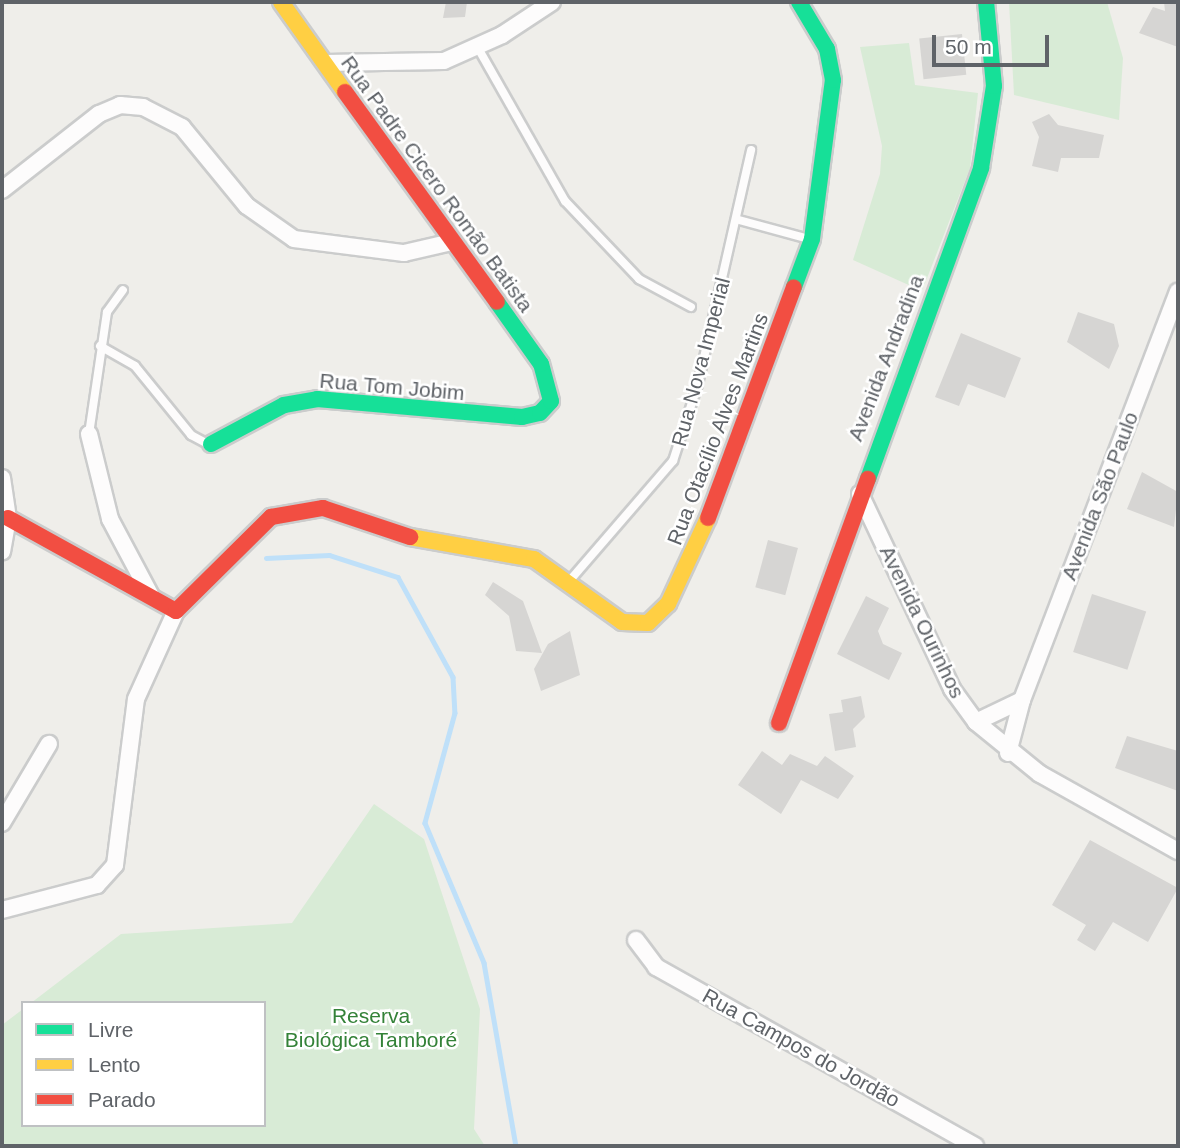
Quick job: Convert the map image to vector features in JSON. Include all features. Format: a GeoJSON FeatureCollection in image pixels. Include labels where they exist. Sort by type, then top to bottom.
{"type":"FeatureCollection","features":[{"type":"Feature","properties":{"kind":"street","name":"Rua Padre Cicero Romão Batista"},"geometry":{"type":"LineString","coordinates":[[281,2],[541,364],[551,394]]}},
{"type":"Feature","properties":{"kind":"street"},"geometry":{"type":"LineString","coordinates":[[325,63],[444,61],[478,48],[552,2]]}},
{"type":"Feature","properties":{"kind":"street","name":"Rua Otacílio Alves Martins"},"geometry":{"type":"LineString","coordinates":[[2,910],[97,885],[114,865],[136,699],[176,611],[253,530],[303,507],[351,515],[436,546],[534,559],[571,579],[622,622],[648,623],[668,604],[743,437],[812,239],[833,80],[827,49],[799,2]]}},
{"type":"Feature","properties":{"kind":"street","name":"Avenida Andradina"},"geometry":{"type":"LineString","coordinates":[[779,723],[829,593],[859,492],[985,155],[994,86],[986,2]]}},
{"type":"Feature","properties":{"kind":"street"},"geometry":{"type":"LineString","coordinates":[[2,190],[99,114],[120,105],[143,107],[183,127],[247,206],[294,239],[404,253],[452,242]]}},
{"type":"Feature","properties":{"kind":"street","name":"Avenida São Paulo"},"geometry":{"type":"LineString","coordinates":[[1008,753],[1022,700],[1178,292]]}},
{"type":"Feature","properties":{"kind":"street","name":"Rua Tom Jobim"},"geometry":{"type":"LineString","coordinates":[[211,444],[284,405],[317,399],[523,416],[548,408],[551,394]]}},
{"type":"Feature","properties":{"kind":"street"},"geometry":{"type":"LineString","coordinates":[[89,434],[110,519],[152,598]]}},
{"type":"Feature","properties":{"kind":"street"},"geometry":{"type":"LineString","coordinates":[[2,478],[8,518],[2,551]]}},
{"type":"Feature","properties":{"kind":"street","name":"Avenida Ourinhos"},"geometry":{"type":"LineString","coordinates":[[859,492],[952,689],[976,722],[1008,753],[1178,851]]}},
{"type":"Feature","properties":{"kind":"street"},"geometry":{"type":"LineString","coordinates":[[8,518],[176,611]]}},
{"type":"Feature","properties":{"kind":"street"},"geometry":{"type":"LineString","coordinates":[[976,722],[1022,700]]}},
{"type":"Feature","properties":{"kind":"street"},"geometry":{"type":"LineString","coordinates":[[2,823],[48,744]]}},
{"type":"Feature","properties":{"kind":"street","name":"Rua Campos do Jordão"},"geometry":{"type":"LineString","coordinates":[[636,940],[656,967],[975,1146]]}},
{"type":"Feature","properties":{"kind":"lane"},"geometry":{"type":"LineString","coordinates":[[478,48],[565,201],[639,279],[691,307]]}},
{"type":"Feature","properties":{"kind":"lane","name":"Rua Nova Imperial"},"geometry":{"type":"LineString","coordinates":[[571,579],[673,461],[739,220],[751,150]]}},
{"type":"Feature","properties":{"kind":"lane"},"geometry":{"type":"LineString","coordinates":[[739,220],[812,239]]}},
{"type":"Feature","properties":{"kind":"lane"},"geometry":{"type":"LineString","coordinates":[[89,434],[107,312],[123,290]]}},
{"type":"Feature","properties":{"kind":"lane","name":"Rua Tom Jobim"},"geometry":{"type":"LineString","coordinates":[[100,346],[135,366],[191,435],[211,444]]}},
{"type":"Feature","properties":{"kind":"green space"},"geometry":{"type":"Polygon","coordinates":[[[1009,2],[1107,2],[1123,58],[1119,120],[1014,95],[1009,2]]]}},
{"type":"Feature","properties":{"kind":"green space"},"geometry":{"type":"Polygon","coordinates":[[[909,43],[915,85],[978,93],[970,168],[922,291],[853,260],[880,174],[882,146],[860,47],[909,43]]]}},
{"type":"Feature","properties":{"kind":"green space","name":"Reserva Biológica Tamboré"},"geometry":{"type":"Polygon","coordinates":[[[374,804],[424,839],[480,1009],[474,1129],[485,1146],[2,1146],[2,1025],[21,1011],[21,1127],[266,1127],[266,1001],[34,1001],[121,934],[292,923],[374,804]]]}},
{"type":"Feature","properties":{"kind":"building"},"geometry":{"type":"Polygon","coordinates":[[[446,2],[467,2],[465,17],[443,18],[446,2]]]}},
{"type":"Feature","properties":{"kind":"building"},"geometry":{"type":"Polygon","coordinates":[[[1164,2],[1178,2],[1178,47],[1139,33],[1153,7],[1165,11],[1164,2]]]}},
{"type":"Feature","properties":{"kind":"building"},"geometry":{"type":"Polygon","coordinates":[[[962,34],[966,75],[924,79],[919,38],[962,34]]]}},
{"type":"Feature","properties":{"kind":"building"},"geometry":{"type":"Polygon","coordinates":[[[1049,114],[1058,125],[1104,135],[1099,158],[1061,158],[1058,172],[1032,166],[1039,137],[1032,122],[1049,114]]]}},
{"type":"Feature","properties":{"kind":"building"},"geometry":{"type":"Polygon","coordinates":[[[1078,312],[1114,324],[1119,346],[1109,369],[1067,342],[1078,312]]]}},
{"type":"Feature","properties":{"kind":"building"},"geometry":{"type":"Polygon","coordinates":[[[961,333],[1021,358],[1005,398],[968,384],[959,406],[935,397],[961,333]]]}},
{"type":"Feature","properties":{"kind":"building"},"geometry":{"type":"Polygon","coordinates":[[[1142,472],[1178,492],[1174,527],[1127,509],[1142,472]]]}},
{"type":"Feature","properties":{"kind":"building"},"geometry":{"type":"Polygon","coordinates":[[[768,540],[798,548],[785,595],[755,587],[768,540]]]}},
{"type":"Feature","properties":{"kind":"building"},"geometry":{"type":"Polygon","coordinates":[[[493,582],[523,601],[542,653],[516,651],[509,616],[485,595],[493,582]]]}},
{"type":"Feature","properties":{"kind":"building"},"geometry":{"type":"Polygon","coordinates":[[[1092,594],[1146,612],[1127,670],[1073,652],[1092,594]]]}},
{"type":"Feature","properties":{"kind":"building"},"geometry":{"type":"Polygon","coordinates":[[[866,596],[889,608],[878,631],[883,644],[902,653],[889,680],[837,654],[866,596]]]}},
{"type":"Feature","properties":{"kind":"building"},"geometry":{"type":"Polygon","coordinates":[[[570,631],[580,675],[541,691],[534,669],[548,644],[570,631]]]}},
{"type":"Feature","properties":{"kind":"building"},"geometry":{"type":"Polygon","coordinates":[[[861,696],[865,717],[853,729],[856,747],[835,751],[829,714],[843,712],[841,700],[861,696]]]}},
{"type":"Feature","properties":{"kind":"building"},"geometry":{"type":"Polygon","coordinates":[[[1127,736],[1178,751],[1178,791],[1115,768],[1127,736]]]}},
{"type":"Feature","properties":{"kind":"building"},"geometry":{"type":"Polygon","coordinates":[[[762,751],[782,765],[790,754],[817,766],[825,756],[854,776],[838,799],[801,780],[781,814],[738,785],[762,751]]]}},
{"type":"Feature","properties":{"kind":"building"},"geometry":{"type":"Polygon","coordinates":[[[1090,840],[1178,888],[1148,942],[1113,922],[1095,951],[1077,940],[1086,925],[1052,905],[1090,840]]]}},
{"type":"Feature","properties":{"kind":"waterway"},"geometry":{"type":"LineString","coordinates":[[266,558],[329,555],[398,577],[453,677],[455,713],[425,823],[484,963],[516,1146]]}},
{"type":"Feature","properties":{"kind":"traffic: fast"},"geometry":{"type":"LineString","coordinates":[[794,287],[812,239],[833,80],[827,49],[799,2]]}},
{"type":"Feature","properties":{"kind":"traffic: fast"},"geometry":{"type":"LineString","coordinates":[[868,479],[981,168],[994,86],[986,2]]}},
{"type":"Feature","properties":{"kind":"traffic: fast"},"geometry":{"type":"LineString","coordinates":[[211,444],[284,405],[317,399],[522,417],[540,413],[551,401],[541,364],[497,302]]}},
{"type":"Feature","properties":{"kind":"traffic: slow"},"geometry":{"type":"LineString","coordinates":[[281,2],[345,92]]}},
{"type":"Feature","properties":{"kind":"traffic: slow"},"geometry":{"type":"LineString","coordinates":[[410,537],[534,559],[622,622],[648,623],[668,604],[708,518]]}},
{"type":"Feature","properties":{"kind":"traffic: jam"},"geometry":{"type":"LineString","coordinates":[[345,92],[497,302]]}},
{"type":"Feature","properties":{"kind":"traffic: jam"},"geometry":{"type":"LineString","coordinates":[[708,518],[794,287]]}},
{"type":"Feature","properties":{"kind":"traffic: jam"},"geometry":{"type":"LineString","coordinates":[[779,723],[868,479]]}},
{"type":"Feature","properties":{"kind":"traffic: jam"},"geometry":{"type":"LineString","coordinates":[[8,518],[176,611],[271,517],[323,508],[410,537]]}}]}
